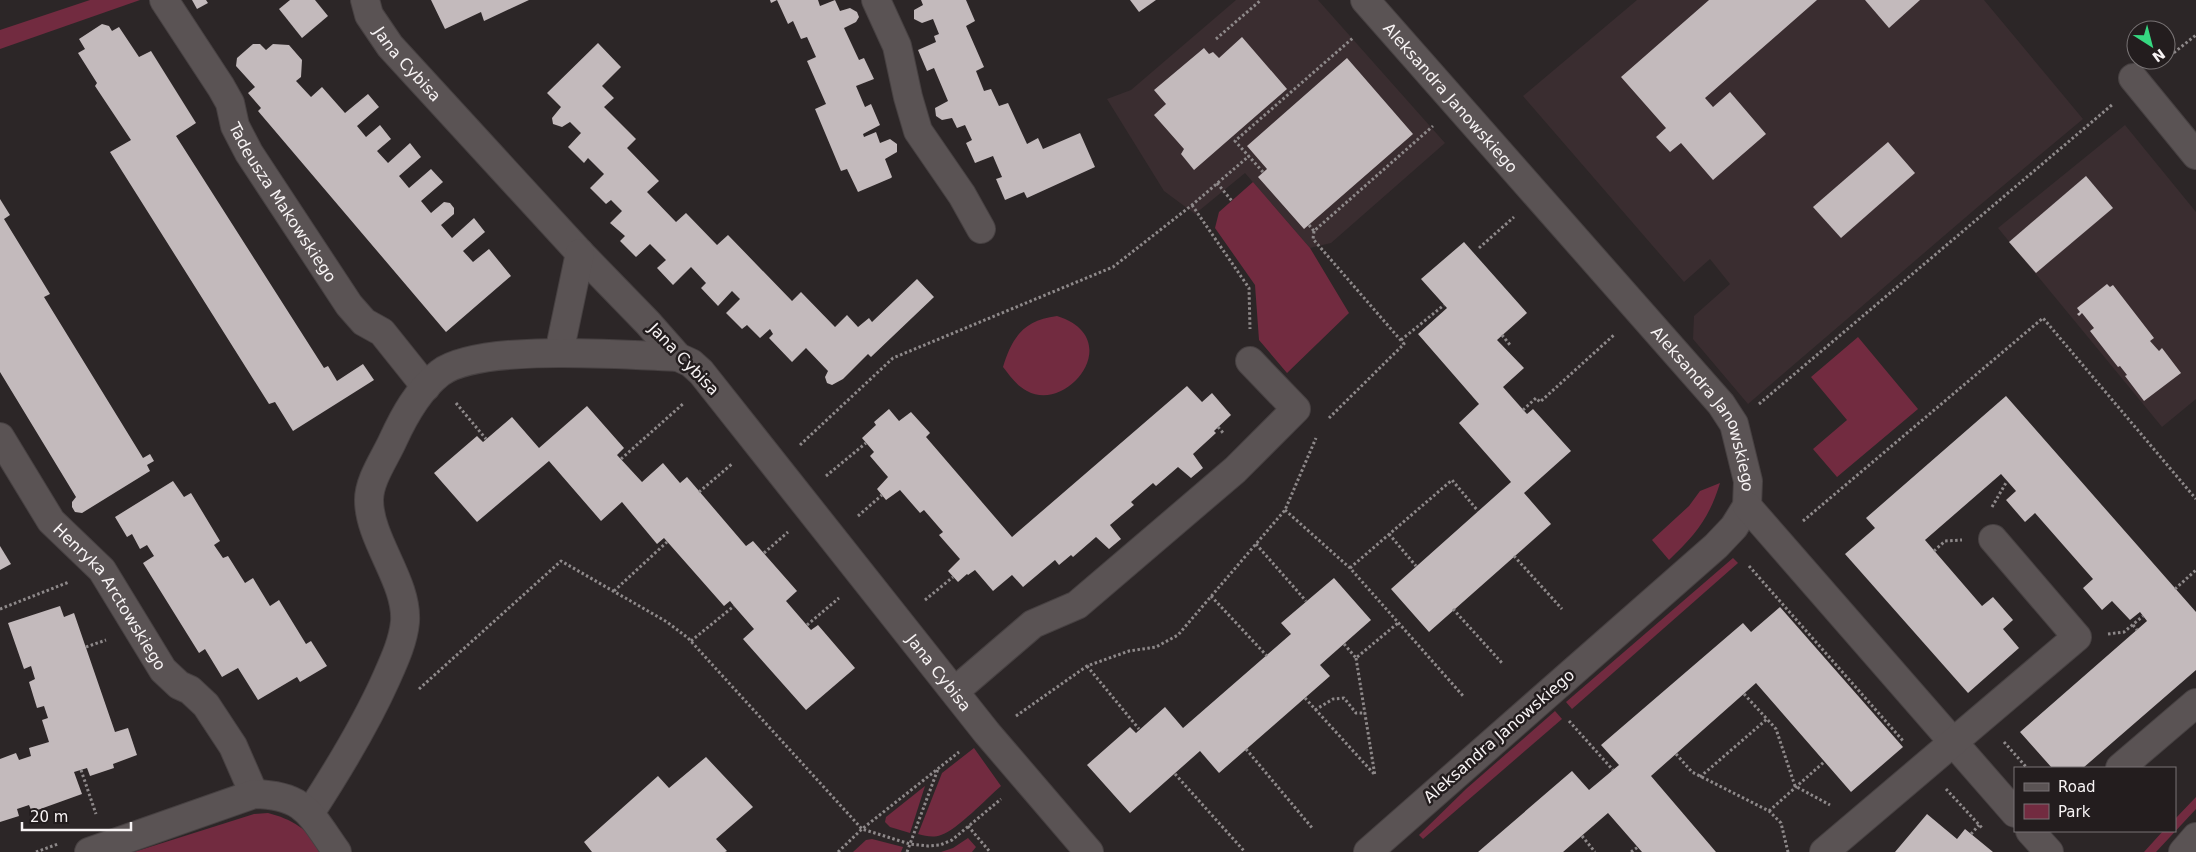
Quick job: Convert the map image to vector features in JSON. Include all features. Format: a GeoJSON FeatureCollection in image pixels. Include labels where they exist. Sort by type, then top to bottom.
{"type":"FeatureCollection","features":[{"type":"Feature","properties":{"kind":"street","name":"Tadeusza Makowskiego"},"geometry":{"type":"LineString","coordinates":[[164,0],[230,102],[236,126],[249,153],[349,305],[364,322],[382,332],[430,382]]}},
{"type":"Feature","properties":{"kind":"street","name":"Jana Cybisa"},"geometry":{"type":"LineString","coordinates":[[365,0],[370,15],[390,46],[678,357],[691,363],[708,381],[865,576],[954,691],[977,740],[1025,778],[1090,852]]}},
{"type":"Feature","properties":{"kind":"street"},"geometry":{"type":"LineString","coordinates":[[876,0],[897,46],[904,82],[918,131],[962,195],[981,229]]}},
{"type":"Feature","properties":{"kind":"street","name":"Aleksandra Janowskiego"},"geometry":{"type":"LineString","coordinates":[[1365,0],[1721,404],[1734,424],[1743,451],[1748,481],[1747,506],[1734,527],[1716,546],[1368,852]]}},
{"type":"Feature","properties":{"kind":"street"},"geometry":{"type":"LineString","coordinates":[[2135,81],[2196,155]]}},
{"type":"Feature","properties":{"kind":"street"},"geometry":{"type":"LineString","coordinates":[[559,353],[580,253]]}},
{"type":"Feature","properties":{"kind":"street"},"geometry":{"type":"LineString","coordinates":[[310,813],[355,742],[398,652],[405,621],[401,596],[371,519],[369,497],[374,480],[397,432],[411,406],[430,382],[441,372],[458,364],[484,357],[559,353],[678,357]]}},
{"type":"Feature","properties":{"kind":"street"},"geometry":{"type":"LineString","coordinates":[[954,691],[1033,624],[1077,604],[1235,470],[1296,409],[1250,361]]}},
{"type":"Feature","properties":{"kind":"street","name":"Henryka Arctowskiego"},"geometry":{"type":"LineString","coordinates":[[0,437],[44,512],[102,570],[163,670],[179,685],[190,690],[206,705],[233,746],[254,794]]}},
{"type":"Feature","properties":{"kind":"street"},"geometry":{"type":"LineString","coordinates":[[1747,506],[2014,812]]}},
{"type":"Feature","properties":{"kind":"street"},"geometry":{"type":"LineString","coordinates":[[1824,852],[2077,637],[1993,539]]}},
{"type":"Feature","properties":{"kind":"street"},"geometry":{"type":"LineString","coordinates":[[2121,767],[2196,703]]}},
{"type":"Feature","properties":{"kind":"street"},"geometry":{"type":"LineString","coordinates":[[90,852],[254,794],[273,794],[288,798],[301,805],[310,813],[337,852]]}},
{"type":"Feature","properties":{"kind":"street"},"geometry":{"type":"LineString","coordinates":[[2183,852],[2196,837]]}},
{"type":"Feature","properties":{"kind":"path"},"geometry":{"type":"LineString","coordinates":[[1216,39],[1261,0]]}},
{"type":"Feature","properties":{"kind":"path"},"geometry":{"type":"LineString","coordinates":[[1263,172],[1236,141],[1358,34]]}},
{"type":"Feature","properties":{"kind":"path"},"geometry":{"type":"LineString","coordinates":[[2176,52],[2196,35]]}},
{"type":"Feature","properties":{"kind":"path"},"geometry":{"type":"LineString","coordinates":[[1758,404],[2135,81]]}},
{"type":"Feature","properties":{"kind":"path"},"geometry":{"type":"LineString","coordinates":[[1328,419],[1404,344],[1313,239],[1314,231],[1436,124]]}},
{"type":"Feature","properties":{"kind":"path"},"geometry":{"type":"LineString","coordinates":[[777,466],[893,358],[1113,267],[1192,205],[1249,156]]}},
{"type":"Feature","properties":{"kind":"path"},"geometry":{"type":"LineString","coordinates":[[1217,183],[1232,201]]}},
{"type":"Feature","properties":{"kind":"path"},"geometry":{"type":"LineString","coordinates":[[1192,205],[1249,288],[1250,361]]}},
{"type":"Feature","properties":{"kind":"path"},"geometry":{"type":"LineString","coordinates":[[1479,248],[1516,215]]}},
{"type":"Feature","properties":{"kind":"path"},"geometry":{"type":"LineString","coordinates":[[1309,225],[1314,231]]}},
{"type":"Feature","properties":{"kind":"path"},"geometry":{"type":"LineString","coordinates":[[1401,340],[1444,305]]}},
{"type":"Feature","properties":{"kind":"path"},"geometry":{"type":"LineString","coordinates":[[1779,542],[2042,318],[2196,499]]}},
{"type":"Feature","properties":{"kind":"path"},"geometry":{"type":"LineString","coordinates":[[1523,410],[1536,398],[1540,402],[1618,331]]}},
{"type":"Feature","properties":{"kind":"path"},"geometry":{"type":"LineString","coordinates":[[1502,335],[1510,345]]}},
{"type":"Feature","properties":{"kind":"path"},"geometry":{"type":"LineString","coordinates":[[621,459],[708,381]]}},
{"type":"Feature","properties":{"kind":"path"},"geometry":{"type":"LineString","coordinates":[[430,382],[486,439]]}},
{"type":"Feature","properties":{"kind":"path"},"geometry":{"type":"LineString","coordinates":[[1012,719],[1087,666],[1129,651],[1156,646],[1178,635],[1285,510],[1318,433]]}},
{"type":"Feature","properties":{"kind":"path"},"geometry":{"type":"LineString","coordinates":[[699,492],[757,441]]}},
{"type":"Feature","properties":{"kind":"path"},"geometry":{"type":"LineString","coordinates":[[820,480],[866,443]]}},
{"type":"Feature","properties":{"kind":"path"},"geometry":{"type":"LineString","coordinates":[[1350,568],[1452,480],[1478,511]]}},
{"type":"Feature","properties":{"kind":"path"},"geometry":{"type":"LineString","coordinates":[[853,520],[882,495]]}},
{"type":"Feature","properties":{"kind":"path"},"geometry":{"type":"LineString","coordinates":[[1285,510],[1350,568],[1464,697]]}},
{"type":"Feature","properties":{"kind":"path"},"geometry":{"type":"LineString","coordinates":[[1389,534],[1416,566]]}},
{"type":"Feature","properties":{"kind":"path"},"geometry":{"type":"LineString","coordinates":[[614,591],[667,542]]}},
{"type":"Feature","properties":{"kind":"path"},"geometry":{"type":"LineString","coordinates":[[1256,544],[1306,602]]}},
{"type":"Feature","properties":{"kind":"path"},"geometry":{"type":"LineString","coordinates":[[0,609],[86,576],[86,554]]}},
{"type":"Feature","properties":{"kind":"path"},"geometry":{"type":"LineString","coordinates":[[1514,556],[1562,609]]}},
{"type":"Feature","properties":{"kind":"path"},"geometry":{"type":"LineString","coordinates":[[414,693],[561,560],[667,622],[691,641],[862,829],[910,844],[940,845],[952,840],[1025,778]]}},
{"type":"Feature","properties":{"kind":"path"},"geometry":{"type":"LineString","coordinates":[[2175,589],[2196,570]]}},
{"type":"Feature","properties":{"kind":"path"},"geometry":{"type":"LineString","coordinates":[[807,626],[865,576]]}},
{"type":"Feature","properties":{"kind":"path"},"geometry":{"type":"LineString","coordinates":[[920,604],[953,577]]}},
{"type":"Feature","properties":{"kind":"path"},"geometry":{"type":"LineString","coordinates":[[1211,596],[1266,656]]}},
{"type":"Feature","properties":{"kind":"path"},"geometry":{"type":"LineString","coordinates":[[691,641],[734,606]]}},
{"type":"Feature","properties":{"kind":"path"},"geometry":{"type":"LineString","coordinates":[[1453,609],[1502,663]]}},
{"type":"Feature","properties":{"kind":"path"},"geometry":{"type":"LineString","coordinates":[[2077,637],[2124,632],[2144,616]]}},
{"type":"Feature","properties":{"kind":"path"},"geometry":{"type":"LineString","coordinates":[[1356,658],[1398,623]]}},
{"type":"Feature","properties":{"kind":"path"},"geometry":{"type":"LineString","coordinates":[[2133,624],[2137,630]]}},
{"type":"Feature","properties":{"kind":"path"},"geometry":{"type":"LineString","coordinates":[[1305,698],[1375,776],[1356,658],[1344,644]]}},
{"type":"Feature","properties":{"kind":"path"},"geometry":{"type":"LineString","coordinates":[[1087,666],[1139,729]]}},
{"type":"Feature","properties":{"kind":"path"},"geometry":{"type":"LineString","coordinates":[[1744,694],[1776,729],[1795,786],[1860,822]]}},
{"type":"Feature","properties":{"kind":"path"},"geometry":{"type":"LineString","coordinates":[[1315,710],[1333,699],[1344,698],[1356,713],[1365,713]]}},
{"type":"Feature","properties":{"kind":"path"},"geometry":{"type":"LineString","coordinates":[[1700,777],[1767,719]]}},
{"type":"Feature","properties":{"kind":"path"},"geometry":{"type":"LineString","coordinates":[[1569,721],[1612,770]]}},
{"type":"Feature","properties":{"kind":"path"},"geometry":{"type":"LineString","coordinates":[[838,852],[862,829],[938,768],[977,740]]}},
{"type":"Feature","properties":{"kind":"path"},"geometry":{"type":"LineString","coordinates":[[1246,749],[1313,829]]}},
{"type":"Feature","properties":{"kind":"path"},"geometry":{"type":"LineString","coordinates":[[1676,754],[1692,772],[1700,777],[1769,811],[1781,823],[1788,852]]}},
{"type":"Feature","properties":{"kind":"path"},"geometry":{"type":"LineString","coordinates":[[1769,811],[1824,762]]}},
{"type":"Feature","properties":{"kind":"path"},"geometry":{"type":"LineString","coordinates":[[907,852],[938,768]]}},
{"type":"Feature","properties":{"kind":"path"},"geometry":{"type":"LineString","coordinates":[[81,770],[98,821]]}},
{"type":"Feature","properties":{"kind":"path"},"geometry":{"type":"LineString","coordinates":[[1175,774],[1245,852]]}},
{"type":"Feature","properties":{"kind":"path"},"geometry":{"type":"LineString","coordinates":[[1971,834],[1979,825]]}},
{"type":"Feature","properties":{"kind":"path"},"geometry":{"type":"LineString","coordinates":[[968,826],[990,852]]}},
{"type":"Feature","properties":{"kind":"path"},"geometry":{"type":"LineString","coordinates":[[1582,836],[1596,852]]}},
{"type":"Feature","properties":{"kind":"path"},"geometry":{"type":"LineString","coordinates":[[36,852],[64,842]]}},
{"type":"Feature","properties":{"kind":"path"},"geometry":{"type":"LineString","coordinates":[[1631,852],[1638,846]]}},
{"type":"Feature","properties":{"kind":"shaded area"},"geometry":{"type":"Polygon","coordinates":[[[1236,0],[1318,0],[1445,143],[1331,243],[1310,248],[1245,173],[1195,214],[1164,191],[1107,99],[1131,90],[1236,0]]]}},
{"type":"Feature","properties":{"kind":"shaded area"},"geometry":{"type":"Polygon","coordinates":[[[1637,0],[1984,0],[2083,119],[1748,404],[1693,339],[1694,316],[1730,284],[1710,259],[1684,282],[1523,96],[1637,0]]]}},
{"type":"Feature","properties":{"kind":"shaded area"},"geometry":{"type":"Polygon","coordinates":[[[2125,125],[2196,212],[2196,399],[2162,427],[1998,228],[2125,125]]]}},
{"type":"Feature","properties":{"kind":"green space"},"geometry":{"type":"Polygon","coordinates":[[[90,0],[140,0],[0,49],[0,30],[90,0]]]}},
{"type":"Feature","properties":{"kind":"green space"},"geometry":{"type":"Polygon","coordinates":[[[1253,182],[1310,248],[1349,313],[1287,373],[1259,340],[1255,285],[1215,228],[1219,212],[1253,182]]]}},
{"type":"Feature","properties":{"kind":"green space"},"geometry":{"type":"Polygon","coordinates":[[[1057,316],[1077,326],[1088,340],[1089,355],[1084,370],[1073,383],[1059,392],[1043,395],[1027,391],[1017,384],[1003,367],[1007,356],[1015,339],[1028,326],[1036,321],[1057,316]]]}},
{"type":"Feature","properties":{"kind":"green space"},"geometry":{"type":"Polygon","coordinates":[[[1858,337],[1918,409],[1837,477],[1813,449],[1847,420],[1811,377],[1858,337]]]}},
{"type":"Feature","properties":{"kind":"green space"},"geometry":{"type":"Polygon","coordinates":[[[1720,483],[1706,517],[1669,560],[1652,540],[1689,506],[1700,491],[1720,483]]]}},
{"type":"Feature","properties":{"kind":"green space"},"geometry":{"type":"Polygon","coordinates":[[[1733,558],[1738,563],[1572,709],[1566,702],[1733,558]]]}},
{"type":"Feature","properties":{"kind":"green space"},"geometry":{"type":"Polygon","coordinates":[[[1555,711],[1562,719],[1423,839],[1419,835],[1466,789],[1555,711]]]}},
{"type":"Feature","properties":{"kind":"green space"},"geometry":{"type":"Polygon","coordinates":[[[974,748],[1001,786],[948,832],[935,836],[918,834],[942,773],[974,748]]]}},
{"type":"Feature","properties":{"kind":"green space"},"geometry":{"type":"Polygon","coordinates":[[[925,786],[910,833],[890,827],[885,822],[886,817],[925,786]]]}},
{"type":"Feature","properties":{"kind":"green space"},"geometry":{"type":"Polygon","coordinates":[[[2196,797],[2196,809],[2176,830],[2176,818],[2196,797]]]}},
{"type":"Feature","properties":{"kind":"green space"},"geometry":{"type":"Polygon","coordinates":[[[268,813],[284,818],[299,826],[311,837],[320,852],[134,852],[254,814],[268,813]]]}},
{"type":"Feature","properties":{"kind":"green space"},"geometry":{"type":"Polygon","coordinates":[[[2162,832],[2175,832],[2156,852],[2144,852],[2162,832]]]}},
{"type":"Feature","properties":{"kind":"green space"},"geometry":{"type":"Polygon","coordinates":[[[968,838],[976,847],[972,852],[941,852],[953,848],[968,838]]]}},
{"type":"Feature","properties":{"kind":"green space"},"geometry":{"type":"Polygon","coordinates":[[[872,839],[903,847],[901,852],[853,852],[866,840],[872,839]]]}},
{"type":"Feature","properties":{"kind":"building"},"geometry":{"type":"Polygon","coordinates":[[[192,0],[206,0],[208,3],[197,9],[192,0]]]}},
{"type":"Feature","properties":{"kind":"building"},"geometry":{"type":"Polygon","coordinates":[[[290,0],[315,0],[328,16],[302,38],[279,9],[290,0]]]}},
{"type":"Feature","properties":{"kind":"building"},"geometry":{"type":"Polygon","coordinates":[[[431,0],[529,0],[484,21],[481,12],[445,29],[431,0]]]}},
{"type":"Feature","properties":{"kind":"building"},"geometry":{"type":"Polygon","coordinates":[[[777,0],[818,0],[820,6],[835,0],[840,11],[850,8],[857,12],[859,17],[856,22],[844,28],[859,60],[864,58],[874,79],[856,86],[865,107],[871,104],[880,125],[863,134],[864,137],[876,132],[880,143],[890,139],[897,144],[897,152],[885,159],[891,178],[858,192],[847,169],[841,171],[815,109],[826,104],[807,61],[816,57],[807,37],[801,39],[793,21],[788,24],[777,0]]]}},
{"type":"Feature","properties":{"kind":"building"},"geometry":{"type":"Polygon","coordinates":[[[921,0],[966,0],[975,21],[966,26],[984,67],[976,71],[984,91],[991,89],[999,106],[1008,103],[1027,144],[1038,138],[1043,149],[1080,133],[1095,167],[1027,198],[1024,192],[1005,200],[996,179],[1002,177],[993,156],[975,163],[966,143],[972,140],[965,125],[957,128],[952,118],[942,120],[936,116],[935,108],[948,101],[934,68],[927,71],[918,50],[936,42],[934,36],[939,34],[933,19],[922,23],[914,19],[914,10],[923,5],[921,0]]]}},
{"type":"Feature","properties":{"kind":"building"},"geometry":{"type":"Polygon","coordinates":[[[1130,0],[1156,0],[1139,12],[1130,0]]]}},
{"type":"Feature","properties":{"kind":"building"},"geometry":{"type":"Polygon","coordinates":[[[1709,0],[1817,0],[1705,98],[1713,107],[1730,92],[1766,134],[1713,180],[1681,143],[1670,152],[1656,137],[1666,128],[1621,77],[1709,0]]]}},
{"type":"Feature","properties":{"kind":"building"},"geometry":{"type":"Polygon","coordinates":[[[1865,0],[1920,0],[1889,28],[1865,0]]]}},
{"type":"Feature","properties":{"kind":"building"},"geometry":{"type":"Polygon","coordinates":[[[102,24],[109,26],[112,31],[119,27],[139,57],[151,51],[196,123],[176,136],[324,368],[328,366],[337,381],[363,364],[374,380],[293,431],[275,402],[269,404],[110,152],[131,140],[95,86],[97,83],[78,53],[85,49],[79,39],[102,24]]]}},
{"type":"Feature","properties":{"kind":"building"},"geometry":{"type":"Polygon","coordinates":[[[1242,37],[1287,89],[1194,170],[1181,154],[1184,149],[1154,115],[1166,104],[1154,90],[1204,48],[1209,54],[1213,52],[1219,58],[1242,37]]]}},
{"type":"Feature","properties":{"kind":"building"},"geometry":{"type":"Polygon","coordinates":[[[598,43],[621,67],[602,86],[614,98],[604,107],[636,139],[627,148],[659,181],[647,192],[676,222],[686,213],[717,245],[728,235],[792,301],[801,292],[835,327],[847,315],[858,327],[869,318],[872,322],[917,279],[934,297],[871,357],[868,354],[843,379],[832,385],[827,383],[825,377],[828,371],[806,348],[792,362],[769,338],[773,334],[770,329],[760,338],[747,325],[742,329],[726,313],[740,299],[732,291],[718,306],[701,288],[706,283],[691,267],[673,285],[657,268],[666,260],[650,244],[636,257],[620,241],[625,236],[610,223],[622,211],[611,200],[606,204],[590,188],[604,174],[588,158],[584,163],[568,147],[581,133],[570,122],[562,127],[553,124],[552,118],[561,107],[547,93],[598,43]]]}},
{"type":"Feature","properties":{"kind":"building"},"geometry":{"type":"Polygon","coordinates":[[[253,44],[260,44],[266,50],[273,44],[289,45],[302,60],[301,77],[296,81],[311,97],[322,87],[345,113],[368,94],[379,107],[357,126],[366,137],[380,125],[391,139],[377,151],[388,163],[410,143],[421,157],[399,176],[409,188],[431,169],[443,182],[421,201],[431,213],[444,202],[450,203],[454,208],[454,214],[441,225],[452,238],[474,218],[485,232],[463,251],[473,262],[489,249],[511,276],[446,332],[258,111],[261,108],[248,93],[255,87],[236,66],[237,58],[253,44]]]}},
{"type":"Feature","properties":{"kind":"building"},"geometry":{"type":"Polygon","coordinates":[[[1347,58],[1413,134],[1304,229],[1258,177],[1267,169],[1247,146],[1347,58]]]}},
{"type":"Feature","properties":{"kind":"building"},"geometry":{"type":"Polygon","coordinates":[[[1888,142],[1915,173],[1841,238],[1813,207],[1888,142]]]}},
{"type":"Feature","properties":{"kind":"building"},"geometry":{"type":"Polygon","coordinates":[[[2086,176],[2113,208],[2036,273],[2009,242],[2086,176]]]}},
{"type":"Feature","properties":{"kind":"building"},"geometry":{"type":"Polygon","coordinates":[[[0,199],[10,215],[4,219],[50,294],[44,297],[143,458],[150,454],[154,461],[147,465],[150,471],[82,513],[75,512],[72,507],[72,502],[76,497],[0,372],[0,199]]]}},
{"type":"Feature","properties":{"kind":"building"},"geometry":{"type":"Polygon","coordinates":[[[1464,242],[1527,313],[1497,340],[1524,368],[1503,387],[1527,414],[1533,409],[1571,451],[1524,493],[1551,524],[1429,632],[1391,589],[1511,482],[1459,423],[1479,404],[1418,334],[1447,308],[1421,279],[1464,242]]]}},
{"type":"Feature","properties":{"kind":"building"},"geometry":{"type":"Polygon","coordinates":[[[2107,284],[2110,287],[2113,285],[2154,338],[2150,341],[2159,351],[2162,348],[2181,373],[2144,401],[2125,376],[2127,375],[2120,366],[2118,367],[2090,331],[2094,328],[2082,313],[2079,316],[2077,314],[2080,312],[2077,308],[2107,284]]]}},
{"type":"Feature","properties":{"kind":"building"},"geometry":{"type":"Polygon","coordinates":[[[1187,386],[1202,402],[1212,393],[1231,415],[1214,431],[1216,433],[1193,454],[1203,468],[1191,478],[1178,467],[1156,486],[1153,483],[1131,502],[1134,505],[1110,525],[1121,539],[1109,549],[1096,537],[1073,557],[1071,555],[1059,565],[1055,560],[1023,587],[1012,575],[993,591],[975,570],[958,582],[948,571],[960,559],[939,535],[943,532],[924,510],[920,513],[900,490],[886,500],[877,489],[888,477],[870,456],[874,452],[862,438],[876,425],[874,422],[889,409],[899,421],[911,412],[930,433],[926,437],[1012,537],[1187,386]]]}},
{"type":"Feature","properties":{"kind":"building"},"geometry":{"type":"Polygon","coordinates":[[[2006,396],[2196,612],[2196,670],[2084,767],[2051,767],[2020,732],[2147,621],[2140,612],[2130,620],[2112,601],[2102,610],[2083,588],[2093,579],[2035,513],[2025,522],[2006,500],[2016,491],[2001,474],[1925,540],[1982,606],[1993,597],[2013,620],[2003,629],[2019,648],[1968,693],[1845,554],[1875,528],[1866,518],[2006,396]]]}},
{"type":"Feature","properties":{"kind":"building"},"geometry":{"type":"Polygon","coordinates":[[[587,406],[624,448],[617,455],[642,482],[663,463],[680,483],[687,477],[746,546],[753,541],[797,591],[786,601],[811,630],[818,625],[855,668],[806,710],[743,639],[754,629],[730,601],[724,606],[664,538],[657,544],[622,502],[601,521],[549,461],[477,522],[434,473],[477,436],[483,442],[512,417],[539,448],[587,406]]]}},
{"type":"Feature","properties":{"kind":"building"},"geometry":{"type":"Polygon","coordinates":[[[173,481],[184,497],[191,493],[220,541],[214,545],[223,558],[228,556],[245,583],[253,578],[270,606],[279,600],[306,644],[311,641],[327,666],[300,682],[297,677],[258,700],[238,668],[222,677],[205,649],[199,653],[143,563],[154,556],[147,545],[140,549],[132,534],[127,537],[115,517],[173,481]]]}},
{"type":"Feature","properties":{"kind":"building"},"geometry":{"type":"Polygon","coordinates":[[[0,546],[11,564],[0,570],[0,546]]]}},
{"type":"Feature","properties":{"kind":"building"},"geometry":{"type":"Polygon","coordinates":[[[1334,578],[1371,620],[1320,665],[1330,676],[1219,773],[1200,751],[1130,813],[1087,765],[1130,727],[1136,733],[1165,707],[1183,728],[1291,634],[1281,623],[1334,578]]]}},
{"type":"Feature","properties":{"kind":"building"},"geometry":{"type":"Polygon","coordinates":[[[60,606],[64,617],[74,613],[115,732],[128,728],[137,755],[113,764],[114,768],[90,776],[87,768],[74,772],[82,794],[32,812],[29,805],[17,809],[19,816],[0,822],[0,759],[16,753],[19,760],[31,756],[29,748],[49,742],[42,720],[48,718],[44,706],[37,708],[29,682],[35,679],[31,666],[24,669],[8,623],[60,606]]]}},
{"type":"Feature","properties":{"kind":"building"},"geometry":{"type":"Polygon","coordinates":[[[1780,607],[1903,747],[1851,792],[1756,683],[1651,776],[1716,852],[1642,852],[1608,813],[1563,852],[1478,852],[1572,771],[1589,790],[1619,765],[1601,745],[1743,623],[1751,632],[1780,607]]]}},
{"type":"Feature","properties":{"kind":"building"},"geometry":{"type":"Polygon","coordinates":[[[706,757],[753,807],[716,839],[727,851],[592,852],[584,842],[658,776],[669,788],[706,757]]]}},
{"type":"Feature","properties":{"kind":"building"},"geometry":{"type":"Polygon","coordinates":[[[1927,814],[1957,839],[1965,829],[1993,852],[1895,852],[1927,814]]]}}]}
